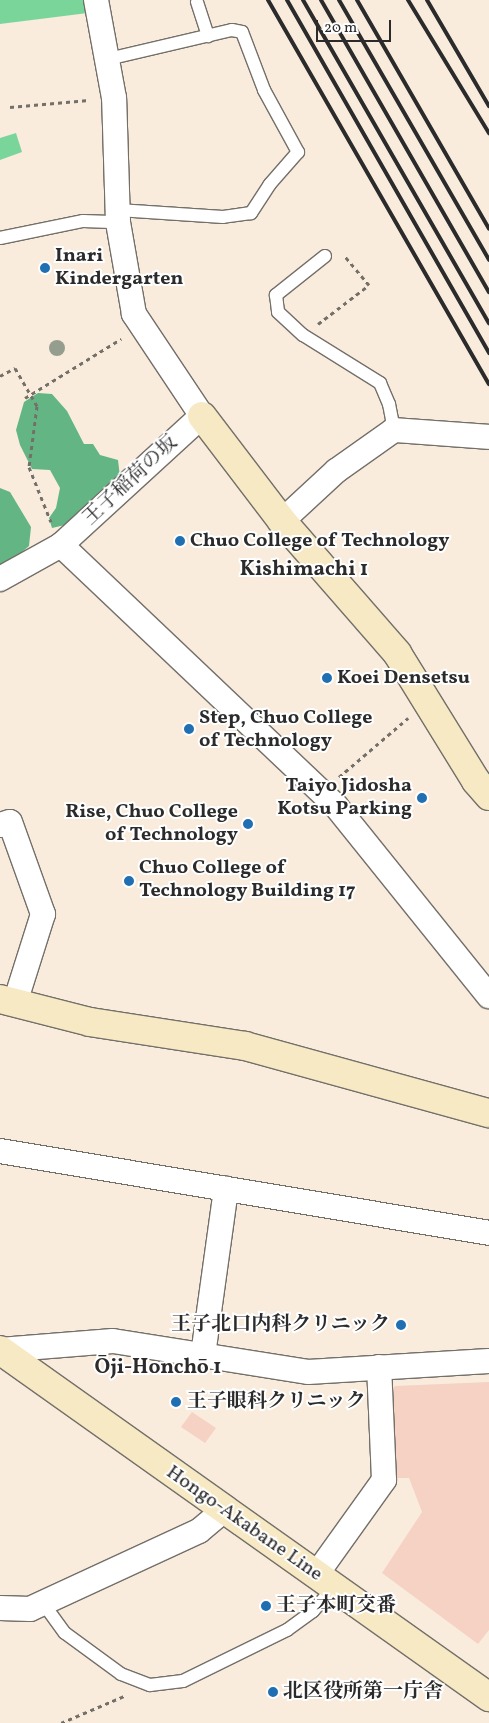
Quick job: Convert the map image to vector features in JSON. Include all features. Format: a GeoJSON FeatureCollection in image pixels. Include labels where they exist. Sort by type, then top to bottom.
{"type":"FeatureCollection","features":[{"type":"Feature","properties":{"kind":"street"},"geometry":{"type":"LineString","coordinates":[[96,0],[114,98],[118,216],[134,314],[202,416],[282,520],[396,653],[476,781],[489,796]]}},
{"type":"Feature","properties":{"kind":"street","name":"王子稲荷の坂"},"geometry":{"type":"LineString","coordinates":[[0,578],[61,545],[202,416]]}},
{"type":"Feature","properties":{"kind":"street"},"geometry":{"type":"LineString","coordinates":[[282,520],[336,471],[394,430],[489,437]]}},
{"type":"Feature","properties":{"kind":"street"},"geometry":{"type":"LineString","coordinates":[[61,545],[321,792],[489,996]]}},
{"type":"Feature","properties":{"kind":"street"},"geometry":{"type":"LineString","coordinates":[[0,825],[10,822],[43,914],[8,1001],[90,1022],[245,1046],[489,1113]]}},
{"type":"Feature","properties":{"kind":"street"},"geometry":{"type":"LineString","coordinates":[[0,1151],[489,1233]]}},
{"type":"Feature","properties":{"kind":"street"},"geometry":{"type":"LineString","coordinates":[[203,1356],[226,1189]]}},
{"type":"Feature","properties":{"kind":"street"},"geometry":{"type":"LineString","coordinates":[[0,1350],[113,1341],[294,1371],[489,1361]]}},
{"type":"Feature","properties":{"kind":"street","name":"Hongo-Akabane Line"},"geometry":{"type":"LineString","coordinates":[[0,1350],[489,1696]]}},
{"type":"Feature","properties":{"kind":"street"},"geometry":{"type":"LineString","coordinates":[[325,1581],[384,1480],[379,1368]]}},
{"type":"Feature","properties":{"kind":"street"},"geometry":{"type":"LineString","coordinates":[[0,1608],[30,1609],[199,1531],[224,1510]]}},
{"type":"Feature","properties":{"kind":"lane"},"geometry":{"type":"LineString","coordinates":[[197,2],[208,36]]}},
{"type":"Feature","properties":{"kind":"lane"},"geometry":{"type":"LineString","coordinates":[[0,238],[118,216],[223,217],[251,213],[270,184],[298,152],[264,90],[242,32],[232,30],[108,59]]}},
{"type":"Feature","properties":{"kind":"lane"},"geometry":{"type":"LineString","coordinates":[[325,256],[276,295],[278,312],[303,335],[380,383],[389,404],[394,430]]}},
{"type":"Feature","properties":{"kind":"lane"},"geometry":{"type":"LineString","coordinates":[[43,1603],[65,1633],[121,1674],[150,1685],[183,1681],[287,1630],[313,1611],[325,1581]]}},
{"type":"Feature","properties":{"kind":"path"},"geometry":{"type":"LineString","coordinates":[[10,107],[114,98]]}},
{"type":"Feature","properties":{"kind":"path"},"geometry":{"type":"LineString","coordinates":[[303,335],[370,285],[328,237],[325,256]]}},
{"type":"Feature","properties":{"kind":"path"},"geometry":{"type":"LineString","coordinates":[[25,398],[126,336]]}},
{"type":"Feature","properties":{"kind":"path"},"geometry":{"type":"LineString","coordinates":[[0,376],[15,368],[32,393],[37,406],[29,467],[61,545]]}},
{"type":"Feature","properties":{"kind":"path"},"geometry":{"type":"LineString","coordinates":[[321,792],[428,702]]}},
{"type":"Feature","properties":{"kind":"path"},"geometry":{"type":"LineString","coordinates":[[61,1723],[150,1685]]}},
{"type":"Feature","properties":{"kind":"shaded area"},"geometry":{"type":"Polygon","coordinates":[[[489,1382],[489,1630],[478,1644],[382,1573],[422,1512],[409,1478],[395,1478],[389,1392],[395,1386],[489,1382]]]}},
{"type":"Feature","properties":{"kind":"shaded area"},"geometry":{"type":"Polygon","coordinates":[[[192,1412],[216,1428],[205,1443],[181,1427],[192,1412]]]}},
{"type":"Feature","properties":{"kind":"green space"},"geometry":{"type":"Polygon","coordinates":[[[0,0],[85,0],[88,13],[0,24],[0,0]]]}},
{"type":"Feature","properties":{"kind":"green space"},"geometry":{"type":"Polygon","coordinates":[[[16,133],[22,152],[0,160],[0,138],[16,133]]]}},
{"type":"Feature","properties":{"kind":"green space"},"geometry":{"type":"Polygon","coordinates":[[[38,393],[52,394],[67,411],[84,444],[93,444],[100,455],[118,460],[120,477],[65,525],[52,528],[49,518],[56,508],[60,488],[50,470],[32,469],[20,445],[16,430],[24,402],[38,393]]]}},
{"type":"Feature","properties":{"kind":"green space"},"geometry":{"type":"Polygon","coordinates":[[[0,488],[10,492],[31,527],[29,546],[14,559],[0,565],[0,488]]]}},
{"type":"Feature","properties":{"kind":"railway"},"geometry":{"type":"LineString","coordinates":[[268,0],[489,384]]}},
{"type":"Feature","properties":{"kind":"railway"},"geometry":{"type":"LineString","coordinates":[[287,0],[489,353]]}},
{"type":"Feature","properties":{"kind":"railway"},"geometry":{"type":"LineString","coordinates":[[303,0],[489,323]]}},
{"type":"Feature","properties":{"kind":"railway"},"geometry":{"type":"LineString","coordinates":[[321,0],[489,292]]}},
{"type":"Feature","properties":{"kind":"railway"},"geometry":{"type":"LineString","coordinates":[[339,0],[489,260]]}},
{"type":"Feature","properties":{"kind":"railway"},"geometry":{"type":"LineString","coordinates":[[357,0],[489,229]]}},
{"type":"Feature","properties":{"kind":"railway"},"geometry":{"type":"LineString","coordinates":[[408,0],[489,133]]}},
{"type":"Feature","properties":{"kind":"railway"},"geometry":{"type":"LineString","coordinates":[[427,0],[489,106]]}},
{"type":"Feature","properties":{"kind":"place","name":"Inari Kindergarten"},"geometry":{"type":"Point","coordinates":[45,268]}},
{"type":"Feature","properties":{"kind":"place","name":"Chuo College of Technology"},"geometry":{"type":"Point","coordinates":[180,541]}},
{"type":"Feature","properties":{"kind":"place","name":"Koei Densetsu"},"geometry":{"type":"Point","coordinates":[327,678]}},
{"type":"Feature","properties":{"kind":"place","name":"Step, Chuo College of Technology"},"geometry":{"type":"Point","coordinates":[189,729]}},
{"type":"Feature","properties":{"kind":"place","name":"Taiyo Jidosha Kotsu Parking"},"geometry":{"type":"Point","coordinates":[422,798]}},
{"type":"Feature","properties":{"kind":"place","name":"Rise, Chuo College of Technology"},"geometry":{"type":"Point","coordinates":[248,824]}},
{"type":"Feature","properties":{"kind":"place","name":"Chuo College of Technology Building 17"},"geometry":{"type":"Point","coordinates":[129,881]}},
{"type":"Feature","properties":{"kind":"place","name":"王子北口内科クリニック"},"geometry":{"type":"Point","coordinates":[401,1325]}},
{"type":"Feature","properties":{"kind":"place","name":"王子眼科クリニック"},"geometry":{"type":"Point","coordinates":[176,1402]}},
{"type":"Feature","properties":{"kind":"place","name":"王子本町交番"},"geometry":{"type":"Point","coordinates":[266,1606]}},
{"type":"Feature","properties":{"kind":"place","name":"北区役所第一庁舎"},"geometry":{"type":"Point","coordinates":[273,1692]}},
{"type":"Feature","properties":{"kind":"district","name":"Kishimachi 1"},"geometry":{"type":"Point","coordinates":[304,570]}},
{"type":"Feature","properties":{"kind":"district","name":"Ōji-Honchō 1"},"geometry":{"type":"Point","coordinates":[158,1368]}}]}
